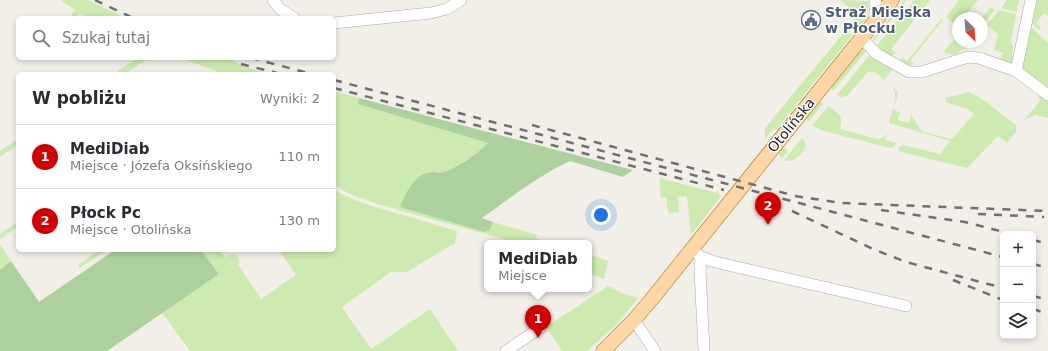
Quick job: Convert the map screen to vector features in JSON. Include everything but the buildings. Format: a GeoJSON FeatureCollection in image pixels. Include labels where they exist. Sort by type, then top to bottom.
{"type":"FeatureCollection","features":[{"type":"Feature","properties":{"kind":"main road","name":"Otolińska"},"geometry":{"type":"LineString","coordinates":[[603,351],[696,253],[891,0]]}},
{"type":"Feature","properties":{"kind":"main road","name":"Otolińska"},"geometry":{"type":"LineString","coordinates":[[617,351],[634,320]]}},
{"type":"Feature","properties":{"kind":"street"},"geometry":{"type":"LineString","coordinates":[[273,0],[280,10],[290,16]]}},
{"type":"Feature","properties":{"kind":"street"},"geometry":{"type":"LineString","coordinates":[[336,23],[431,13],[447,9],[461,0]]}},
{"type":"Feature","properties":{"kind":"street"},"geometry":{"type":"LineString","coordinates":[[874,22],[875,0]]}},
{"type":"Feature","properties":{"kind":"street"},"geometry":{"type":"LineString","coordinates":[[1016,71],[1030,0]]}},
{"type":"Feature","properties":{"kind":"street"},"geometry":{"type":"LineString","coordinates":[[861,38],[877,54],[909,72],[922,72],[968,57],[986,60],[1016,71],[1048,95]]}},
{"type":"Feature","properties":{"kind":"street"},"geometry":{"type":"LineString","coordinates":[[696,253],[715,262],[906,306]]}},
{"type":"Feature","properties":{"kind":"street"},"geometry":{"type":"LineString","coordinates":[[696,253],[700,270],[704,351]]}},
{"type":"Feature","properties":{"kind":"street"},"geometry":{"type":"LineString","coordinates":[[634,320],[655,351]]}},
{"type":"Feature","properties":{"kind":"street"},"geometry":{"type":"LineString","coordinates":[[506,351],[540,328]]}},
{"type":"Feature","properties":{"kind":"green space"},"geometry":{"type":"Polygon","coordinates":[[[61,0],[88,0],[122,16],[83,16],[79,14],[76,16],[70,16],[75,10],[61,0]]]}},
{"type":"Feature","properties":{"kind":"green space"},"geometry":{"type":"Polygon","coordinates":[[[840,0],[868,1],[869,6],[867,14],[855,32],[849,26],[858,15],[840,0]]]}},
{"type":"Feature","properties":{"kind":"green space"},"geometry":{"type":"Polygon","coordinates":[[[904,0],[907,0],[873,42],[873,38],[904,0]]]}},
{"type":"Feature","properties":{"kind":"green space"},"geometry":{"type":"Polygon","coordinates":[[[915,0],[930,0],[922,10],[904,13],[915,0]]]}},
{"type":"Feature","properties":{"kind":"green space"},"geometry":{"type":"Polygon","coordinates":[[[957,0],[978,0],[968,12],[952,12],[952,22],[946,17],[958,1],[957,0]]]}},
{"type":"Feature","properties":{"kind":"green space"},"geometry":{"type":"Polygon","coordinates":[[[1007,0],[1019,0],[1017,12],[1001,8],[1007,0]]]}},
{"type":"Feature","properties":{"kind":"green space"},"geometry":{"type":"Polygon","coordinates":[[[1037,0],[1048,0],[1048,16],[1044,13],[1036,23],[1041,28],[1039,30],[1032,24],[1037,0]]]}},
{"type":"Feature","properties":{"kind":"green space"},"geometry":{"type":"Polygon","coordinates":[[[991,7],[995,10],[988,18],[987,12],[991,7]]]}},
{"type":"Feature","properties":{"kind":"green space"},"geometry":{"type":"Polygon","coordinates":[[[999,10],[1016,14],[1011,42],[1013,46],[1012,55],[1016,57],[1013,65],[999,61],[1003,53],[994,50],[998,34],[988,26],[999,10]]]}},
{"type":"Feature","properties":{"kind":"green space"},"geometry":{"type":"Polygon","coordinates":[[[918,15],[891,49],[896,53],[890,57],[876,47],[900,17],[918,15]]]}},
{"type":"Feature","properties":{"kind":"green space"},"geometry":{"type":"Polygon","coordinates":[[[942,18],[943,20],[910,61],[914,64],[909,66],[902,63],[902,57],[907,61],[942,18]]]}},
{"type":"Feature","properties":{"kind":"green space"},"geometry":{"type":"Polygon","coordinates":[[[1030,26],[1048,43],[1048,89],[1019,69],[1030,26]]]}},
{"type":"Feature","properties":{"kind":"green space"},"geometry":{"type":"Polygon","coordinates":[[[845,31],[852,35],[776,130],[773,129],[765,139],[765,128],[845,31]]]}},
{"type":"Feature","properties":{"kind":"green space"},"geometry":{"type":"Polygon","coordinates":[[[952,42],[952,48],[971,48],[963,49],[955,55],[944,53],[952,42]]]}},
{"type":"Feature","properties":{"kind":"green space"},"geometry":{"type":"Polygon","coordinates":[[[864,49],[867,50],[833,91],[831,87],[833,80],[864,49]]]}},
{"type":"Feature","properties":{"kind":"green space"},"geometry":{"type":"Polygon","coordinates":[[[871,53],[894,68],[884,80],[875,72],[868,72],[847,96],[841,97],[837,95],[871,53]]]}},
{"type":"Feature","properties":{"kind":"green space"},"geometry":{"type":"Polygon","coordinates":[[[134,60],[146,60],[127,72],[116,72],[134,60]]]}},
{"type":"Feature","properties":{"kind":"green space"},"geometry":{"type":"Polygon","coordinates":[[[186,60],[233,60],[239,65],[265,72],[219,72],[186,60]]]}},
{"type":"Feature","properties":{"kind":"green space"},"geometry":{"type":"Polygon","coordinates":[[[891,85],[898,92],[896,102],[894,89],[891,85]]]}},
{"type":"Feature","properties":{"kind":"green space"},"geometry":{"type":"Polygon","coordinates":[[[336,92],[359,98],[358,104],[488,143],[483,149],[446,172],[431,172],[490,230],[493,222],[538,235],[535,238],[541,240],[507,240],[377,204],[350,194],[336,186],[336,92]]]}},
{"type":"Feature","properties":{"kind":"green space"},"geometry":{"type":"Polygon","coordinates":[[[969,92],[984,100],[1016,125],[1016,132],[1007,143],[998,136],[967,168],[899,151],[899,147],[904,145],[940,154],[950,141],[889,123],[894,106],[896,111],[900,112],[898,120],[909,123],[911,115],[920,129],[924,132],[952,139],[974,114],[968,109],[946,102],[945,98],[969,92]]]}},
{"type":"Feature","properties":{"kind":"green space"},"geometry":{"type":"Polygon","coordinates":[[[1036,92],[1048,97],[1048,118],[1036,115],[1024,120],[1040,101],[1036,92]]]}},
{"type":"Feature","properties":{"kind":"green space"},"geometry":{"type":"Polygon","coordinates":[[[359,98],[633,170],[623,177],[570,161],[535,180],[482,218],[493,222],[490,230],[485,232],[400,207],[412,185],[420,176],[426,173],[442,172],[461,164],[488,143],[358,104],[359,98]]]}},
{"type":"Feature","properties":{"kind":"green space"},"geometry":{"type":"Polygon","coordinates":[[[819,101],[824,103],[808,122],[806,117],[819,101]]]}},
{"type":"Feature","properties":{"kind":"green space"},"geometry":{"type":"Polygon","coordinates":[[[829,106],[836,111],[841,118],[840,129],[878,139],[883,138],[887,133],[885,140],[896,143],[895,146],[890,148],[820,130],[812,125],[829,106]]]}},
{"type":"Feature","properties":{"kind":"green space"},"geometry":{"type":"Polygon","coordinates":[[[802,138],[806,144],[801,154],[795,159],[788,161],[784,160],[802,138]]]}},
{"type":"Feature","properties":{"kind":"green space"},"geometry":{"type":"Polygon","coordinates":[[[16,140],[16,146],[0,157],[0,151],[16,140]]]}},
{"type":"Feature","properties":{"kind":"green space"},"geometry":{"type":"Polygon","coordinates":[[[781,145],[788,151],[782,159],[778,153],[781,145]]]}},
{"type":"Feature","properties":{"kind":"green space"},"geometry":{"type":"Polygon","coordinates":[[[659,178],[718,193],[721,196],[691,235],[687,196],[678,197],[679,212],[669,213],[666,197],[661,198],[659,178]]]}},
{"type":"Feature","properties":{"kind":"green space"},"geometry":{"type":"Polygon","coordinates":[[[336,191],[359,202],[457,231],[455,243],[407,272],[391,272],[342,307],[371,349],[430,309],[458,351],[190,351],[162,313],[219,274],[202,252],[221,252],[225,257],[235,254],[240,262],[238,264],[261,299],[296,275],[280,252],[336,252],[336,191]]]}},
{"type":"Feature","properties":{"kind":"green space"},"geometry":{"type":"Polygon","coordinates":[[[16,223],[16,228],[0,239],[0,234],[16,223]]]}},
{"type":"Feature","properties":{"kind":"green space"},"geometry":{"type":"Polygon","coordinates":[[[0,244],[11,261],[0,270],[0,244]]]}},
{"type":"Feature","properties":{"kind":"green space"},"geometry":{"type":"Polygon","coordinates":[[[96,252],[104,252],[80,268],[78,265],[96,252]]]}},
{"type":"Feature","properties":{"kind":"green space"},"geometry":{"type":"Polygon","coordinates":[[[112,252],[202,252],[219,274],[107,351],[0,351],[0,270],[11,261],[39,302],[112,252]]]}},
{"type":"Feature","properties":{"kind":"green space"},"geometry":{"type":"Polygon","coordinates":[[[592,255],[608,261],[604,279],[592,274],[592,255]]]}},
{"type":"Feature","properties":{"kind":"green space"},"geometry":{"type":"Polygon","coordinates":[[[608,286],[627,295],[638,298],[616,325],[587,351],[562,351],[546,327],[608,286]]]}},
{"type":"Feature","properties":{"kind":"railway"},"geometry":{"type":"LineString","coordinates":[[95,0],[129,16]]}},
{"type":"Feature","properties":{"kind":"railway"},"geometry":{"type":"LineString","coordinates":[[259,60],[304,72]]}},
{"type":"Feature","properties":{"kind":"railway"},"geometry":{"type":"LineString","coordinates":[[241,64],[273,72]]}},
{"type":"Feature","properties":{"kind":"railway"},"geometry":{"type":"LineString","coordinates":[[336,81],[1000,256]]}},
{"type":"Feature","properties":{"kind":"railway"},"geometry":{"type":"LineString","coordinates":[[336,89],[724,190]]}},
{"type":"Feature","properties":{"kind":"railway"},"geometry":{"type":"LineString","coordinates":[[532,125],[788,194]]}},
{"type":"Feature","properties":{"kind":"railway"},"geometry":{"type":"LineString","coordinates":[[795,196],[841,203],[1048,211]]}},
{"type":"Feature","properties":{"kind":"railway"},"geometry":{"type":"LineString","coordinates":[[881,210],[965,222],[1000,231]]}},
{"type":"Feature","properties":{"kind":"railway"},"geometry":{"type":"LineString","coordinates":[[792,211],[873,249],[906,262],[1000,287]]}},
{"type":"Feature","properties":{"kind":"railway"},"geometry":{"type":"LineString","coordinates":[[978,214],[1044,217]]}},
{"type":"Feature","properties":{"kind":"railway"},"geometry":{"type":"LineString","coordinates":[[1036,241],[1048,244]]}},
{"type":"Feature","properties":{"kind":"railway"},"geometry":{"type":"LineString","coordinates":[[1036,265],[1048,268]]}},
{"type":"Feature","properties":{"kind":"railway"},"geometry":{"type":"LineString","coordinates":[[953,280],[1000,299]]}},
{"type":"Feature","properties":{"kind":"railway"},"geometry":{"type":"LineString","coordinates":[[1036,297],[1048,300]]}},
{"type":"Feature","properties":{"kind":"railway"},"geometry":{"type":"LineString","coordinates":[[1036,310],[1048,314]]}},
{"type":"Feature","properties":{"kind":"place","name":"Straż Miejska w Płocku"},"geometry":{"type":"Point","coordinates":[811,20]}},
{"type":"Feature","properties":{"kind":"place","name":"Płock Pc"},"geometry":{"type":"Point","coordinates":[768,225]}},
{"type":"Feature","properties":{"kind":"place","name":"MediDiab"},"geometry":{"type":"Point","coordinates":[538,338]}}]}
